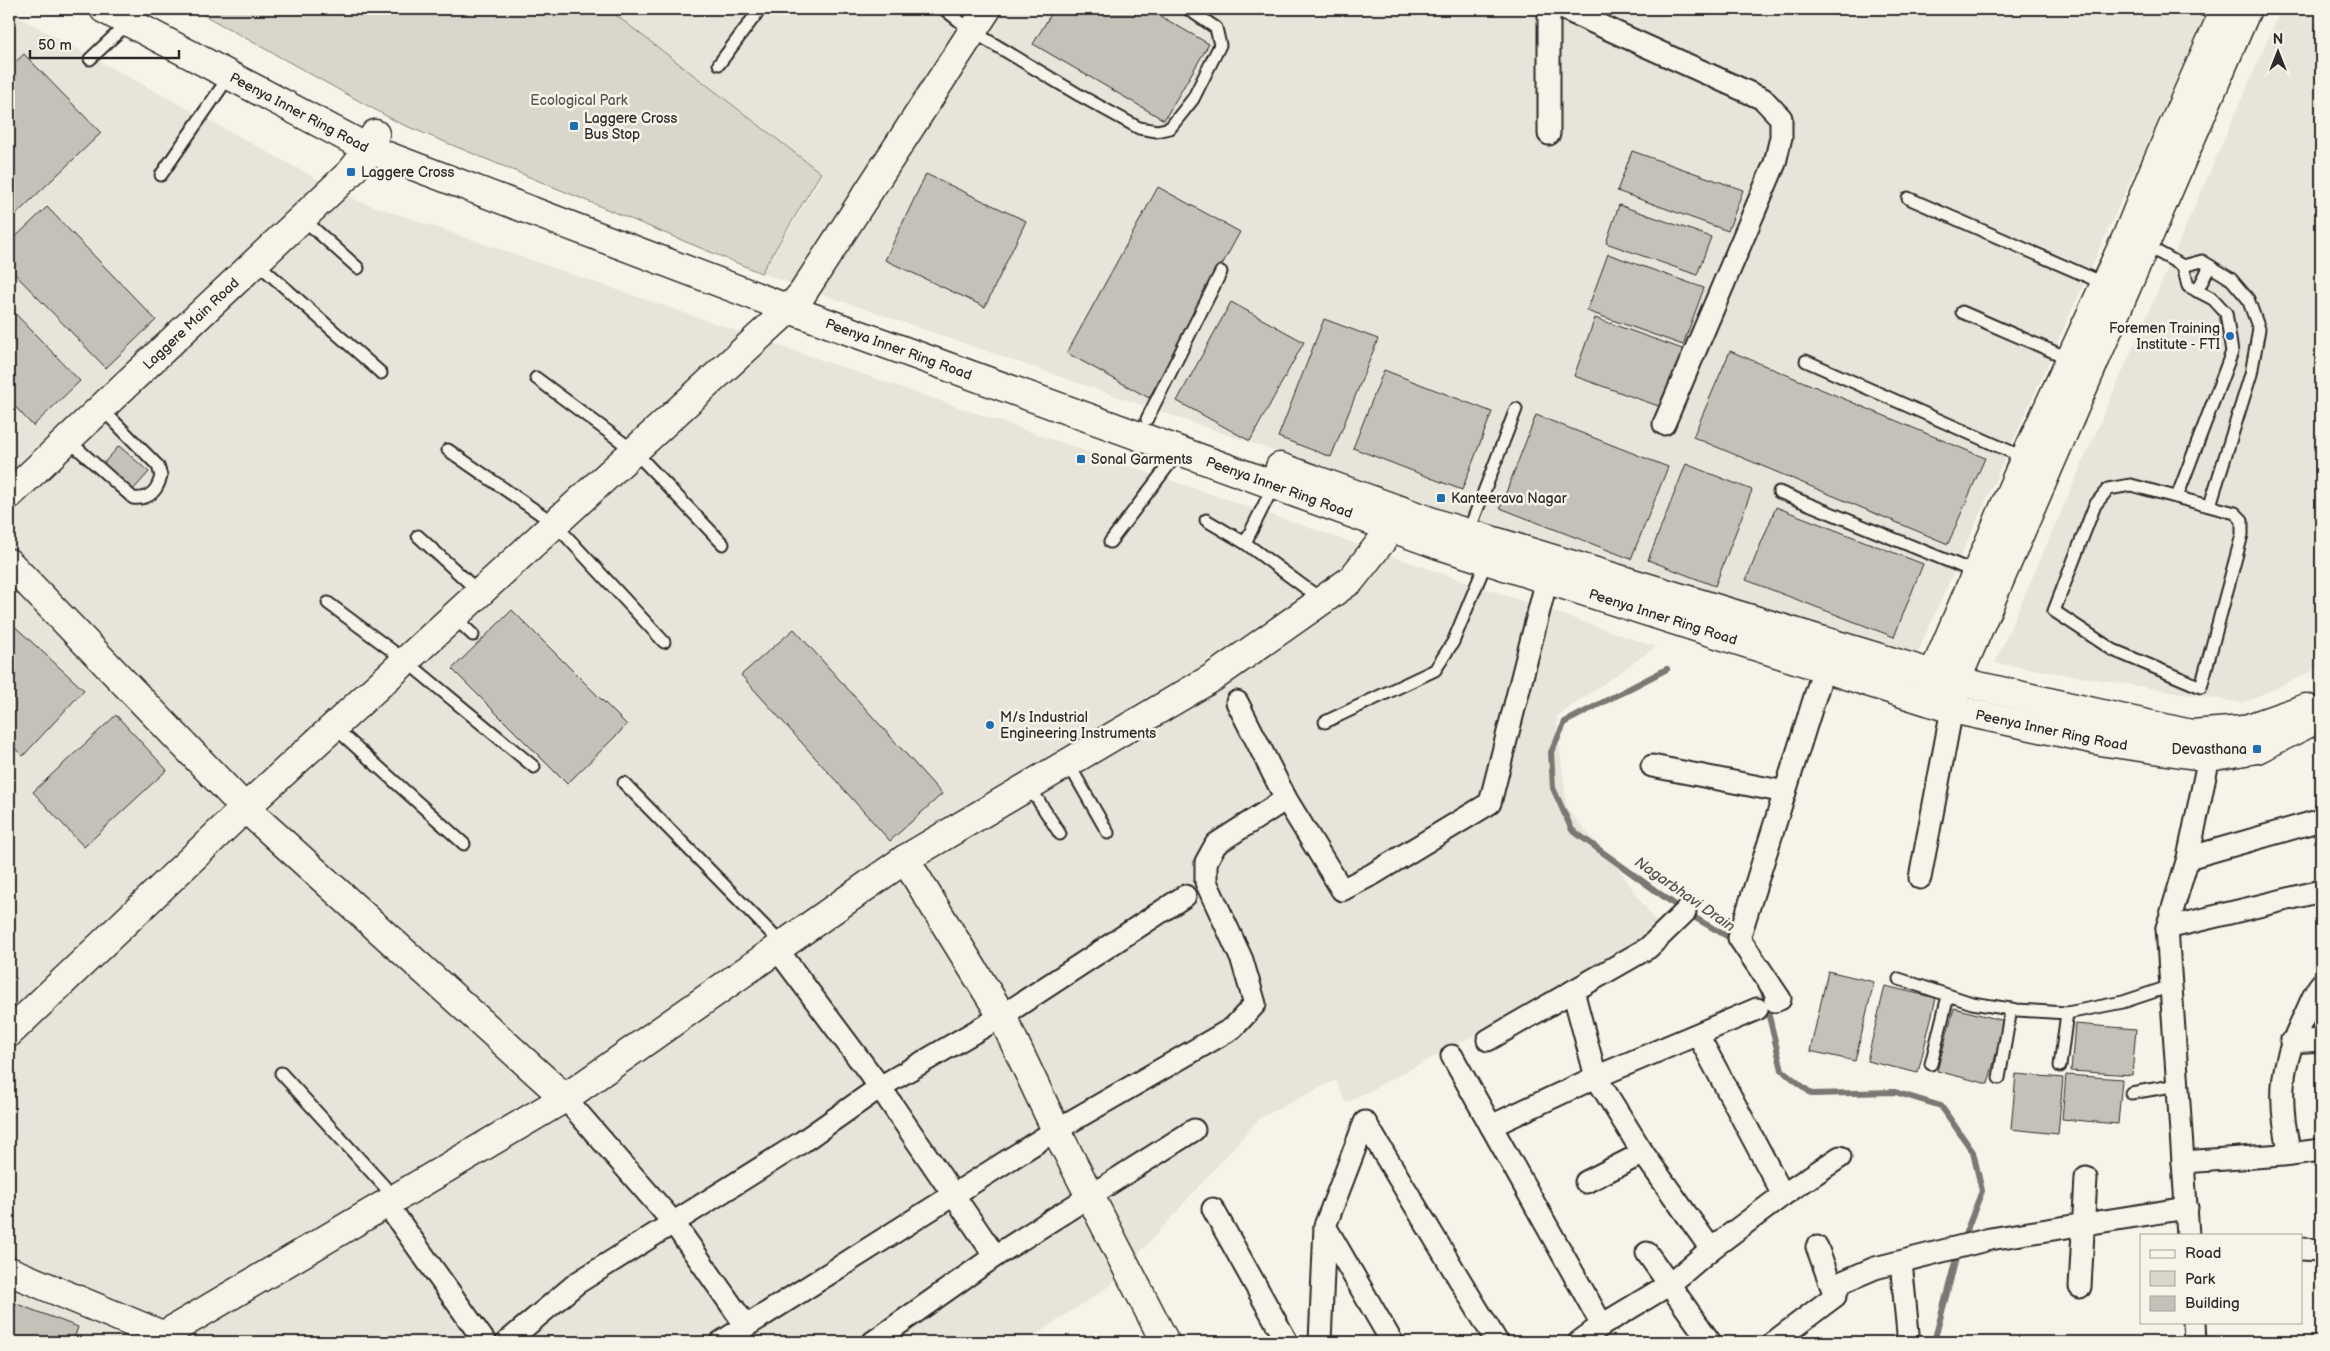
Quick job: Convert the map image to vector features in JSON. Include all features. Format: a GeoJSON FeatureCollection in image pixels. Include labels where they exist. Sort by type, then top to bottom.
{"type":"FeatureCollection","features":[{"type":"Feature","properties":{"kind":"street","name":"Peenya Inner Ring Road"},"geometry":{"type":"LineString","coordinates":[[104,9],[136,15],[372,142]]}},
{"type":"Feature","properties":{"kind":"street"},"geometry":{"type":"LineString","coordinates":[[9,1033],[246,808],[406,661],[464,626],[480,594],[795,302],[987,9]]}},
{"type":"Feature","properties":{"kind":"street"},"geometry":{"type":"LineString","coordinates":[[1548,134],[1549,9]]}},
{"type":"Feature","properties":{"kind":"street"},"geometry":{"type":"LineString","coordinates":[[1564,9],[1763,99],[1781,118],[1781,137],[1775,163],[1664,424]]}},
{"type":"Feature","properties":{"kind":"street"},"geometry":{"type":"LineString","coordinates":[[1922,700],[1944,677],[2136,240],[2228,13]]}},
{"type":"Feature","properties":{"kind":"street","name":"Peenya Inner Ring Road"},"geometry":{"type":"LineString","coordinates":[[136,15],[230,75],[372,142],[1274,485],[1396,519],[1468,533],[1944,677],[2191,734],[2243,730],[2321,701]]}},
{"type":"Feature","properties":{"kind":"street","name":"Laggere Main Road"},"geometry":{"type":"LineString","coordinates":[[9,496],[351,172],[372,142]]}},
{"type":"Feature","properties":{"kind":"street"},"geometry":{"type":"LineString","coordinates":[[1920,878],[1952,709],[1944,677],[1975,572],[2105,284],[2136,240]]}},
{"type":"Feature","properties":{"kind":"street","name":"Peenya Inner Ring Road"},"geometry":{"type":"LineString","coordinates":[[795,302],[1146,419],[1396,519],[1487,560],[1952,709],[2106,742],[2210,757],[2258,749],[2321,717]]}},
{"type":"Feature","properties":{"kind":"street"},"geometry":{"type":"LineString","coordinates":[[9,1271],[157,1338],[565,1098],[905,859],[1212,678],[1351,580],[1396,519]]}},
{"type":"Feature","properties":{"kind":"street"},"geometry":{"type":"LineString","coordinates":[[9,563],[246,808],[565,1098],[673,1222],[746,1326]]}},
{"type":"Feature","properties":{"kind":"street"},"geometry":{"type":"LineString","coordinates":[[1237,702],[1286,799],[1342,890],[1374,874],[1490,803],[1547,579]]}},
{"type":"Feature","properties":{"kind":"street"},"geometry":{"type":"LineString","coordinates":[[1490,1126],[1596,1077],[1698,1035],[1780,998],[1739,938],[1824,668]]}},
{"type":"Feature","properties":{"kind":"street"},"geometry":{"type":"LineString","coordinates":[[2191,1234],[2186,1208],[2166,928],[2188,858],[2210,757]]}},
{"type":"Feature","properties":{"kind":"street"},"geometry":{"type":"LineString","coordinates":[[1652,766],[1785,792]]}},
{"type":"Feature","properties":{"kind":"street"},"geometry":{"type":"LineString","coordinates":[[721,1342],[1056,1130],[1233,1028],[1255,1004],[1242,960],[1206,882],[1206,862],[1216,844],[1286,799]]}},
{"type":"Feature","properties":{"kind":"street"},"geometry":{"type":"LineString","coordinates":[[2188,858],[2321,820]]}},
{"type":"Feature","properties":{"kind":"street"},"geometry":{"type":"LineString","coordinates":[[905,859],[1002,1016],[1056,1130],[1165,1342]]}},
{"type":"Feature","properties":{"kind":"street"},"geometry":{"type":"LineString","coordinates":[[2166,928],[2321,891]]}},
{"type":"Feature","properties":{"kind":"street"},"geometry":{"type":"LineString","coordinates":[[508,1342],[577,1283],[802,1142],[880,1087],[1002,1016],[1185,896]]}},
{"type":"Feature","properties":{"kind":"street"},"geometry":{"type":"LineString","coordinates":[[1488,1040],[1648,948],[1685,912]]}},
{"type":"Feature","properties":{"kind":"street"},"geometry":{"type":"LineString","coordinates":[[780,947],[880,1087],[995,1256]]}},
{"type":"Feature","properties":{"kind":"street"},"geometry":{"type":"LineString","coordinates":[[2290,1154],[2282,1096],[2291,1042],[2321,984]]}},
{"type":"Feature","properties":{"kind":"street"},"geometry":{"type":"LineString","coordinates":[[1573,991],[1596,1077],[1643,1153],[1711,1249]]}},
{"type":"Feature","properties":{"kind":"street"},"geometry":{"type":"LineString","coordinates":[[1698,1035],[1762,1159],[1783,1195]]}},
{"type":"Feature","properties":{"kind":"street"},"geometry":{"type":"LineString","coordinates":[[2291,1042],[2321,1040]]}},
{"type":"Feature","properties":{"kind":"street"},"geometry":{"type":"LineString","coordinates":[[1452,1056],[1490,1126],[1593,1336],[1670,1284],[1711,1249],[1783,1195],[1840,1157]]}},
{"type":"Feature","properties":{"kind":"street"},"geometry":{"type":"LineString","coordinates":[[1320,1342],[1325,1226],[1365,1122],[1497,1342]]}},
{"type":"Feature","properties":{"kind":"street"},"geometry":{"type":"LineString","coordinates":[[873,1342],[995,1256],[1194,1130]]}},
{"type":"Feature","properties":{"kind":"street"},"geometry":{"type":"LineString","coordinates":[[2183,1162],[2321,1150]]}},
{"type":"Feature","properties":{"kind":"street"},"geometry":{"type":"LineString","coordinates":[[1586,1182],[1643,1153]]}},
{"type":"Feature","properties":{"kind":"street"},"geometry":{"type":"LineString","coordinates":[[2080,1287],[2086,1178]]}},
{"type":"Feature","properties":{"kind":"street"},"geometry":{"type":"LineString","coordinates":[[391,1200],[485,1342]]}},
{"type":"Feature","properties":{"kind":"street"},"geometry":{"type":"LineString","coordinates":[[1774,1342],[1835,1296],[1840,1283],[1875,1268],[1990,1239],[2186,1208]]}},
{"type":"Feature","properties":{"kind":"street"},"geometry":{"type":"LineString","coordinates":[[1213,1209],[1287,1342]]}},
{"type":"Feature","properties":{"kind":"street"},"geometry":{"type":"LineString","coordinates":[[1325,1226],[1392,1342]]}},
{"type":"Feature","properties":{"kind":"street"},"geometry":{"type":"LineString","coordinates":[[1817,1248],[1835,1296]]}},
{"type":"Feature","properties":{"kind":"street"},"geometry":{"type":"LineString","coordinates":[[2302,1249],[2321,1250]]}},
{"type":"Feature","properties":{"kind":"street"},"geometry":{"type":"LineString","coordinates":[[1646,1253],[1710,1342]]}},
{"type":"Feature","properties":{"kind":"street"},"geometry":{"type":"LineString","coordinates":[[1901,1262],[1908,1333],[1907,1342]]}},
{"type":"Feature","properties":{"kind":"street"},"geometry":{"type":"LineString","coordinates":[[2194,1324],[2195,1342]]}},
{"type":"Feature","properties":{"kind":"lane"},"geometry":{"type":"LineString","coordinates":[[719,64],[760,9]]}},
{"type":"Feature","properties":{"kind":"lane"},"geometry":{"type":"LineString","coordinates":[[944,9],[972,31],[1139,128],[1156,131],[1170,128],[1193,99],[1220,45],[1216,28],[1188,9]]}},
{"type":"Feature","properties":{"kind":"lane"},"geometry":{"type":"LineString","coordinates":[[90,59],[136,15]]}},
{"type":"Feature","properties":{"kind":"lane"},"geometry":{"type":"LineString","coordinates":[[161,175],[230,75]]}},
{"type":"Feature","properties":{"kind":"lane"},"geometry":{"type":"LineString","coordinates":[[1908,198],[2105,284]]}},
{"type":"Feature","properties":{"kind":"lane"},"geometry":{"type":"LineString","coordinates":[[302,218],[358,268]]}},
{"type":"Feature","properties":{"kind":"lane"},"geometry":{"type":"LineString","coordinates":[[2136,240],[2183,266],[2202,261],[2231,280],[2248,299],[2259,329],[2251,374],[2210,505]]}},
{"type":"Feature","properties":{"kind":"lane"},"geometry":{"type":"LineString","coordinates":[[256,262],[380,373]]}},
{"type":"Feature","properties":{"kind":"lane"},"geometry":{"type":"LineString","coordinates":[[2177,497],[2232,352],[2226,313],[2213,299],[2188,286],[2183,266]]}},
{"type":"Feature","properties":{"kind":"lane"},"geometry":{"type":"LineString","coordinates":[[2197,291],[2210,266]]}},
{"type":"Feature","properties":{"kind":"lane"},"geometry":{"type":"LineString","coordinates":[[1146,419],[1221,272]]}},
{"type":"Feature","properties":{"kind":"lane"},"geometry":{"type":"LineString","coordinates":[[1962,312],[2070,359]]}},
{"type":"Feature","properties":{"kind":"lane"},"geometry":{"type":"LineString","coordinates":[[1806,361],[2025,458]]}},
{"type":"Feature","properties":{"kind":"lane"},"geometry":{"type":"LineString","coordinates":[[536,378],[634,452],[723,544]]}},
{"type":"Feature","properties":{"kind":"lane"},"geometry":{"type":"LineString","coordinates":[[68,440],[133,498],[147,498],[154,492],[161,476],[158,466],[101,408]]}},
{"type":"Feature","properties":{"kind":"lane"},"geometry":{"type":"LineString","coordinates":[[1468,533],[1516,409]]}},
{"type":"Feature","properties":{"kind":"lane"},"geometry":{"type":"LineString","coordinates":[[448,450],[555,524],[664,642]]}},
{"type":"Feature","properties":{"kind":"lane"},"geometry":{"type":"LineString","coordinates":[[1110,542],[1180,450]]}},
{"type":"Feature","properties":{"kind":"lane"},"geometry":{"type":"LineString","coordinates":[[1245,543],[1274,485]]}},
{"type":"Feature","properties":{"kind":"lane"},"geometry":{"type":"LineString","coordinates":[[2131,485],[2177,497],[2235,513],[2242,520],[2242,535],[2201,687],[2113,650],[2054,611],[2095,505],[2108,489],[2131,485]]}},
{"type":"Feature","properties":{"kind":"lane"},"geometry":{"type":"LineString","coordinates":[[1779,492],[1975,572]]}},
{"type":"Feature","properties":{"kind":"lane"},"geometry":{"type":"LineString","coordinates":[[1206,520],[1245,543],[1323,600]]}},
{"type":"Feature","properties":{"kind":"lane"},"geometry":{"type":"LineString","coordinates":[[418,536],[480,594]]}},
{"type":"Feature","properties":{"kind":"lane"},"geometry":{"type":"LineString","coordinates":[[1326,722],[1435,670],[1453,642],[1487,560]]}},
{"type":"Feature","properties":{"kind":"lane"},"geometry":{"type":"LineString","coordinates":[[328,603],[406,661],[534,767]]}},
{"type":"Feature","properties":{"kind":"lane"},"geometry":{"type":"LineString","coordinates":[[334,727],[464,844]]}},
{"type":"Feature","properties":{"kind":"lane"},"geometry":{"type":"LineString","coordinates":[[1068,763],[1108,833]]}},
{"type":"Feature","properties":{"kind":"lane"},"geometry":{"type":"LineString","coordinates":[[624,782],[780,947]]}},
{"type":"Feature","properties":{"kind":"lane"},"geometry":{"type":"LineString","coordinates":[[1029,786],[1060,834]]}},
{"type":"Feature","properties":{"kind":"lane"},"geometry":{"type":"LineString","coordinates":[[1899,979],[1972,1004],[2067,1013],[2123,1002],[2171,986]]}},
{"type":"Feature","properties":{"kind":"lane"},"geometry":{"type":"LineString","coordinates":[[1931,1064],[1948,996]]}},
{"type":"Feature","properties":{"kind":"lane"},"geometry":{"type":"LineString","coordinates":[[1999,1078],[2011,1009]]}},
{"type":"Feature","properties":{"kind":"lane"},"geometry":{"type":"LineString","coordinates":[[2060,1066],[2067,1013]]}},
{"type":"Feature","properties":{"kind":"lane"},"geometry":{"type":"LineString","coordinates":[[281,1073],[391,1200]]}},
{"type":"Feature","properties":{"kind":"lane"},"geometry":{"type":"LineString","coordinates":[[2131,1093],[2178,1085]]}},
{"type":"Feature","properties":{"kind":"shaded area"},"geometry":{"type":"Polygon","coordinates":[[[608,9],[2208,9],[1909,671],[761,273],[823,175],[608,9]]]}},
{"type":"Feature","properties":{"kind":"shaded area","name":"Foremen Training Institute - FTI"},"geometry":{"type":"Polygon","coordinates":[[[2281,9],[2321,9],[2321,667],[2243,703],[1995,663],[2281,9]]]}},
{"type":"Feature","properties":{"kind":"shaded area"},"geometry":{"type":"Polygon","coordinates":[[[9,12],[356,200],[1656,647],[1556,717],[1567,809],[1615,864],[1665,935],[1346,1103],[1336,1080],[1260,1118],[1111,1285],[1025,1342],[9,1342],[9,12]]]}},
{"type":"Feature","properties":{"kind":"green space","name":"Ecological Park"},"geometry":{"type":"Polygon","coordinates":[[[193,9],[608,9],[821,173],[761,273],[399,123],[193,9]]]}},
{"type":"Feature","properties":{"kind":"building"},"geometry":{"type":"Polygon","coordinates":[[[1054,9],[1148,9],[1209,44],[1164,120],[1033,44],[1054,9]]]}},
{"type":"Feature","properties":{"kind":"building"},"geometry":{"type":"Polygon","coordinates":[[[24,54],[101,133],[9,221],[9,68],[24,54]]]}},
{"type":"Feature","properties":{"kind":"building"},"geometry":{"type":"Polygon","coordinates":[[[1632,151],[1743,190],[1728,231],[1617,191],[1632,151]]]}},
{"type":"Feature","properties":{"kind":"building"},"geometry":{"type":"Polygon","coordinates":[[[926,174],[1026,221],[985,307],[885,260],[926,174]]]}},
{"type":"Feature","properties":{"kind":"building"},"geometry":{"type":"Polygon","coordinates":[[[1158,187],[1240,232],[1149,398],[1067,353],[1158,187]]]}},
{"type":"Feature","properties":{"kind":"building"},"geometry":{"type":"Polygon","coordinates":[[[1619,205],[1711,237],[1697,275],[1606,243],[1619,205]]]}},
{"type":"Feature","properties":{"kind":"building"},"geometry":{"type":"Polygon","coordinates":[[[47,207],[156,320],[106,368],[9,268],[9,243],[47,207]]]}},
{"type":"Feature","properties":{"kind":"building"},"geometry":{"type":"Polygon","coordinates":[[[1608,254],[1704,288],[1683,345],[1587,311],[1608,254]]]}},
{"type":"Feature","properties":{"kind":"building"},"geometry":{"type":"Polygon","coordinates":[[[1231,302],[1304,342],[1250,441],[1177,401],[1231,302]]]}},
{"type":"Feature","properties":{"kind":"building"},"geometry":{"type":"Polygon","coordinates":[[[9,307],[80,381],[33,426],[9,400],[9,307]]]}},
{"type":"Feature","properties":{"kind":"building"},"geometry":{"type":"Polygon","coordinates":[[[1595,318],[1685,350],[1664,408],[1574,376],[1595,318]]]}},
{"type":"Feature","properties":{"kind":"building"},"geometry":{"type":"Polygon","coordinates":[[[1324,319],[1378,339],[1331,457],[1278,437],[1324,319]]]}},
{"type":"Feature","properties":{"kind":"building"},"geometry":{"type":"Polygon","coordinates":[[[1730,351],[1985,458],[1948,544],[1693,437],[1730,351]]]}},
{"type":"Feature","properties":{"kind":"building"},"geometry":{"type":"Polygon","coordinates":[[[1384,370],[1492,412],[1462,490],[1353,448],[1384,370]]]}},
{"type":"Feature","properties":{"kind":"building"},"geometry":{"type":"Polygon","coordinates":[[[1536,415],[1668,467],[1631,559],[1500,508],[1536,415]]]}},
{"type":"Feature","properties":{"kind":"building"},"geometry":{"type":"Polygon","coordinates":[[[119,446],[149,472],[132,491],[102,465],[119,446]]]}},
{"type":"Feature","properties":{"kind":"building"},"geometry":{"type":"Polygon","coordinates":[[[1686,464],[1752,490],[1715,586],[1648,560],[1686,464]]]}},
{"type":"Feature","properties":{"kind":"building"},"geometry":{"type":"Polygon","coordinates":[[[1776,507],[1923,564],[1894,637],[1746,580],[1776,507]]]}},
{"type":"Feature","properties":{"kind":"building"},"geometry":{"type":"Polygon","coordinates":[[[512,610],[627,725],[567,784],[452,669],[512,610]]]}},
{"type":"Feature","properties":{"kind":"building"},"geometry":{"type":"Polygon","coordinates":[[[9,621],[84,690],[23,756],[9,743],[9,621]]]}},
{"type":"Feature","properties":{"kind":"building"},"geometry":{"type":"Polygon","coordinates":[[[794,629],[942,794],[890,841],[741,675],[794,629]]]}},
{"type":"Feature","properties":{"kind":"building"},"geometry":{"type":"Polygon","coordinates":[[[116,715],[167,770],[84,847],[33,792],[116,715]]]}},
{"type":"Feature","properties":{"kind":"building"},"geometry":{"type":"Polygon","coordinates":[[[1828,971],[1874,982],[1855,1061],[1810,1051],[1828,971]]]}},
{"type":"Feature","properties":{"kind":"building"},"geometry":{"type":"Polygon","coordinates":[[[1885,986],[1936,998],[1918,1073],[1867,1061],[1885,986]]]}},
{"type":"Feature","properties":{"kind":"building"},"geometry":{"type":"Polygon","coordinates":[[[1954,1008],[2005,1021],[1988,1084],[1937,1071],[1954,1008]]]}},
{"type":"Feature","properties":{"kind":"building"},"geometry":{"type":"Polygon","coordinates":[[[2075,1024],[2136,1029],[2132,1075],[2071,1071],[2075,1024]]]}},
{"type":"Feature","properties":{"kind":"building"},"geometry":{"type":"Polygon","coordinates":[[[2016,1074],[2063,1078],[2058,1134],[2011,1129],[2016,1074]]]}},
{"type":"Feature","properties":{"kind":"building"},"geometry":{"type":"Polygon","coordinates":[[[2066,1075],[2122,1079],[2118,1124],[2062,1119],[2066,1075]]]}},
{"type":"Feature","properties":{"kind":"building"},"geometry":{"type":"Polygon","coordinates":[[[9,1301],[78,1327],[73,1342],[9,1342],[9,1301]]]}},
{"type":"Feature","properties":{"kind":"waterway","name":"Nagarbhavi Drain"},"geometry":{"type":"LineString","coordinates":[[1667,669],[1565,722],[1551,752],[1553,788],[1572,830],[1685,912],[1730,938],[1733,943]]}},
{"type":"Feature","properties":{"kind":"waterway","name":"Nagarbhavi Drain"},"geometry":{"type":"LineString","coordinates":[[1762,987],[1782,1070],[1812,1094],[1895,1092],[1941,1106],[1973,1152],[1982,1191],[1962,1242]]}},
{"type":"Feature","properties":{"kind":"waterway","name":"Nagarbhavi Drain"},"geometry":{"type":"LineString","coordinates":[[1934,1342],[1958,1251]]}},
{"type":"Feature","properties":{"kind":"place","name":"Laggere Cross Bus Stop"},"geometry":{"type":"Point","coordinates":[574,126]}},
{"type":"Feature","properties":{"kind":"place","name":"Laggere Cross"},"geometry":{"type":"Point","coordinates":[351,172]}},
{"type":"Feature","properties":{"kind":"place","name":"Foremen Training Institute - FTI"},"geometry":{"type":"Point","coordinates":[2230,336]}},
{"type":"Feature","properties":{"kind":"place","name":"Sonal Garments"},"geometry":{"type":"Point","coordinates":[1081,459]}},
{"type":"Feature","properties":{"kind":"place","name":"Kanteerava Nagar"},"geometry":{"type":"Point","coordinates":[1441,498]}},
{"type":"Feature","properties":{"kind":"place","name":"M/s Industrial Engineering Instruments"},"geometry":{"type":"Point","coordinates":[990,725]}},
{"type":"Feature","properties":{"kind":"place","name":"Devasthana"},"geometry":{"type":"Point","coordinates":[2257,749]}}]}
